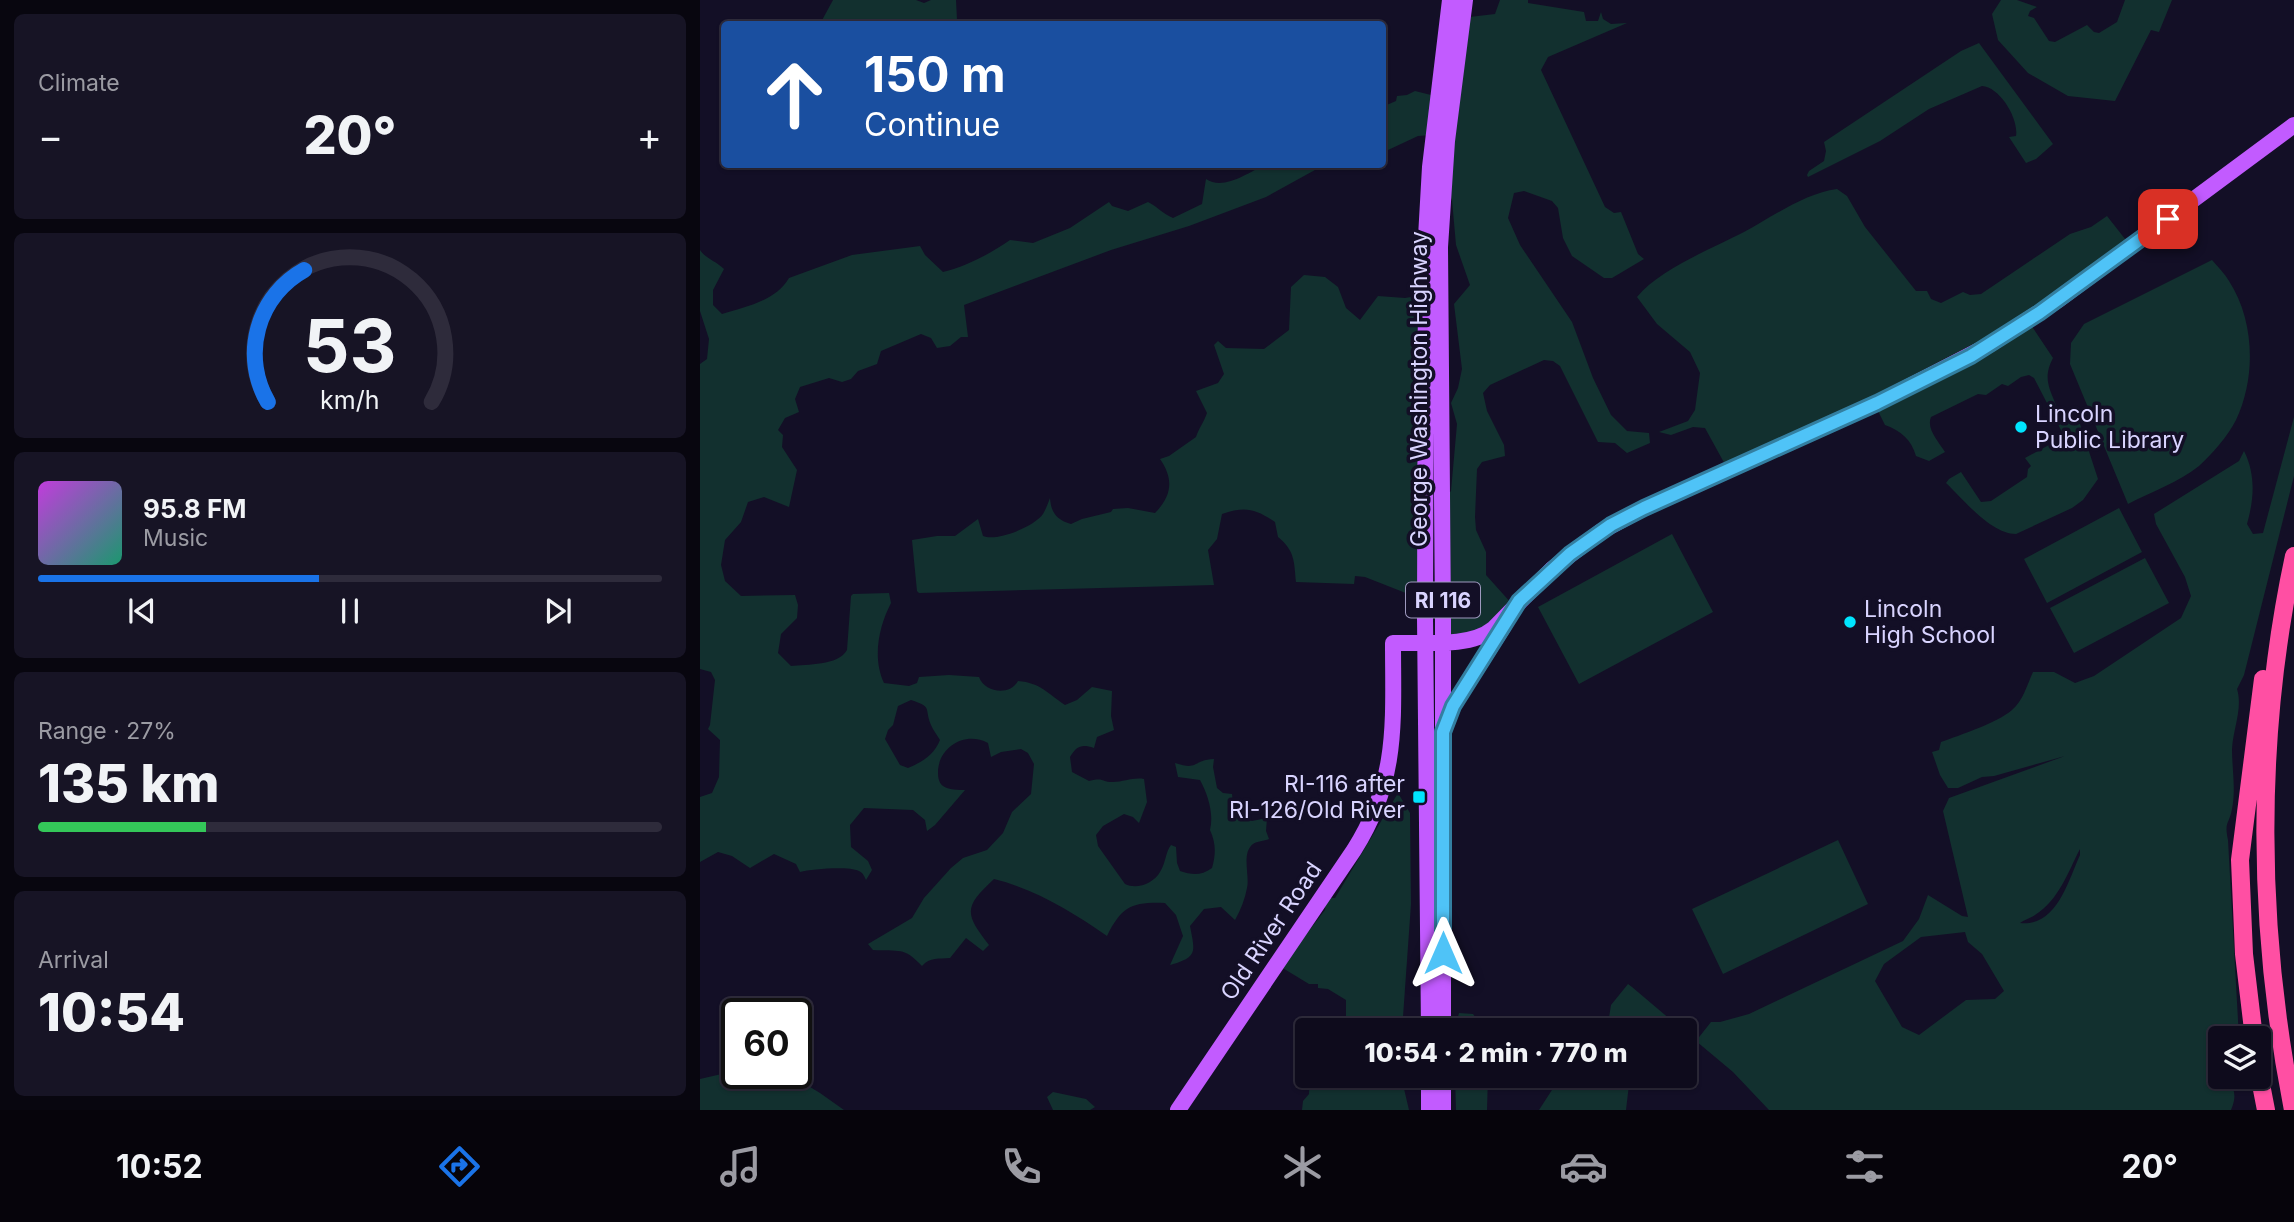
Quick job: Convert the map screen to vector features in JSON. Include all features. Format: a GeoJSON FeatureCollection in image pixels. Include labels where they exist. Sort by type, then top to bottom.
{"type":"FeatureCollection","features":[{"type":"Feature","properties":{"kind":"highway"},"geometry":{"type":"LineString","coordinates":[[2252,1026],[2242,928],[2241,846],[2270,629],[2294,547]]}},
{"type":"Feature","properties":{"kind":"highway"},"geometry":{"type":"LineString","coordinates":[[2293,1110],[2273,975],[2266,844],[2272,702],[2294,556]]}},
{"type":"Feature","properties":{"kind":"highway"},"geometry":{"type":"LineString","coordinates":[[2262,1089],[2266,1110]]}},
{"type":"Feature","properties":{"kind":"main road","name":"George Washington Highway"},"geometry":{"type":"LineString","coordinates":[[1443,1018],[1443,641],[1433,325],[1426,237],[1430,167],[1450,0]]}},
{"type":"Feature","properties":{"kind":"main road","name":"George Washington Highway"},"geometry":{"type":"LineString","coordinates":[[1429,1018],[1425,642],[1433,325],[1443,176],[1465,0]]}},
{"type":"Feature","properties":{"kind":"main road"},"geometry":{"type":"LineString","coordinates":[[1425,642],[1467,640],[1483,636],[1570,554],[1619,520],[1936,375],[2007,335],[2294,125]]}},
{"type":"Feature","properties":{"kind":"main road"},"geometry":{"type":"LineString","coordinates":[[1443,732],[1453,706],[1519,601]]}},
{"type":"Feature","properties":{"kind":"main road","name":"Old River Road"},"geometry":{"type":"LineString","coordinates":[[1178,1110],[1358,844],[1378,806],[1388,771],[1393,736],[1393,643],[1425,642]]}},
{"type":"Feature","properties":{"kind":"main road"},"geometry":{"type":"LineString","coordinates":[[1429,1088],[1429,1110]]}},
{"type":"Feature","properties":{"kind":"main road"},"geometry":{"type":"LineString","coordinates":[[1443,1088],[1443,1110]]}},
{"type":"Feature","properties":{"kind":"green space"},"geometry":{"type":"Polygon","coordinates":[[[833,0],[916,0],[924,3],[931,0],[956,0],[958,21],[822,21],[833,0]]]}},
{"type":"Feature","properties":{"kind":"green space"},"geometry":{"type":"Polygon","coordinates":[[[1500,0],[1528,0],[1528,3],[1584,12],[1586,21],[1598,21],[1601,12],[1603,19],[1611,24],[1627,23],[1548,57],[1541,70],[1605,207],[1614,213],[1621,212],[1638,254],[1644,259],[1612,278],[1604,278],[1572,256],[1563,238],[1558,208],[1552,201],[1524,191],[1514,193],[1508,218],[1520,245],[1572,322],[1593,378],[1611,415],[1627,431],[1649,433],[1650,443],[1627,453],[1615,443],[1598,442],[1560,366],[1553,361],[1544,360],[1490,385],[1483,393],[1487,411],[1504,445],[1505,456],[1482,462],[1477,469],[1476,530],[1486,552],[1486,575],[1512,604],[1492,627],[1447,638],[1441,503],[1451,491],[1457,424],[1451,403],[1462,369],[1454,304],[1470,285],[1456,245],[1452,200],[1441,178],[1461,18],[1495,14],[1500,0]]]}},
{"type":"Feature","properties":{"kind":"green space"},"geometry":{"type":"Polygon","coordinates":[[[2001,0],[2017,0],[2037,7],[2030,11],[2028,16],[2034,18],[2049,41],[2055,42],[2087,25],[2099,33],[2117,22],[2125,0],[2172,0],[2159,32],[2151,30],[2115,101],[2068,96],[2028,73],[1998,40],[1992,14],[2001,0]]]}},
{"type":"Feature","properties":{"kind":"green space"},"geometry":{"type":"Polygon","coordinates":[[[1979,43],[2053,144],[2036,159],[2026,163],[2009,137],[2016,136],[2016,129],[2007,105],[1995,92],[1982,86],[1929,109],[1880,141],[1808,177],[1809,171],[1824,161],[1824,142],[1961,51],[1979,43]]]}},
{"type":"Feature","properties":{"kind":"green space"},"geometry":{"type":"Polygon","coordinates":[[[1415,91],[1435,96],[1432,135],[1418,136],[1388,150],[1386,105],[1396,101],[1397,96],[1415,91]]]}},
{"type":"Feature","properties":{"kind":"green space"},"geometry":{"type":"Polygon","coordinates":[[[1258,168],[1319,168],[1266,197],[1189,226],[1111,250],[964,305],[968,337],[961,337],[950,346],[937,348],[931,338],[921,334],[881,351],[877,364],[858,371],[851,379],[842,382],[829,378],[800,387],[795,399],[799,412],[785,418],[778,430],[783,435],[782,447],[797,470],[789,507],[764,497],[748,502],[741,522],[725,540],[721,565],[725,581],[741,596],[795,595],[798,605],[797,618],[781,634],[778,653],[791,666],[830,662],[843,655],[847,650],[851,596],[889,593],[891,603],[878,642],[878,663],[884,683],[909,686],[917,683],[919,677],[979,677],[986,686],[1004,691],[1018,681],[1038,686],[1065,705],[1077,700],[1092,687],[1112,691],[1111,716],[1114,730],[1097,737],[1094,748],[1080,747],[1070,757],[1072,772],[1089,781],[1144,779],[1147,802],[1139,823],[1124,814],[1103,826],[1096,835],[1098,846],[1125,884],[1130,886],[1140,886],[1157,876],[1171,845],[1176,847],[1180,871],[1196,874],[1212,868],[1215,849],[1210,830],[1211,811],[1208,798],[1200,780],[1178,777],[1175,763],[1192,766],[1214,759],[1217,788],[1223,793],[1232,794],[1239,817],[1252,821],[1267,818],[1266,831],[1269,839],[1256,842],[1247,853],[1248,883],[1243,904],[1235,920],[1221,907],[1204,909],[1190,926],[1193,948],[1190,956],[1170,965],[1183,936],[1176,915],[1165,903],[1129,908],[1118,918],[1107,936],[1053,902],[994,879],[977,897],[971,910],[975,925],[989,945],[983,951],[966,938],[950,958],[931,960],[922,966],[905,953],[873,950],[868,944],[912,918],[924,898],[951,868],[963,858],[987,850],[1003,833],[1012,812],[1031,794],[1034,764],[1028,753],[1021,749],[1001,752],[991,757],[988,743],[980,740],[963,740],[944,754],[938,770],[940,783],[954,790],[965,790],[927,831],[925,820],[913,810],[864,808],[850,825],[851,847],[868,861],[872,870],[866,880],[859,871],[847,869],[800,872],[796,864],[774,854],[750,868],[732,856],[718,852],[700,862],[700,797],[712,793],[719,777],[720,740],[708,729],[715,680],[711,672],[700,669],[700,364],[707,359],[709,339],[700,311],[700,250],[724,269],[713,290],[713,305],[722,314],[768,298],[789,278],[852,255],[920,246],[925,255],[943,272],[978,259],[1010,240],[1033,243],[1070,228],[1109,202],[1112,206],[1128,211],[1148,202],[1173,218],[1202,204],[1206,179],[1228,182],[1258,168]],[[911,700],[898,706],[893,725],[885,739],[900,765],[908,768],[927,757],[940,740],[931,725],[927,709],[911,700]]]}},
{"type":"Feature","properties":{"kind":"green space"},"geometry":{"type":"Polygon","coordinates":[[[1837,189],[1847,196],[1865,227],[1916,291],[1927,291],[1931,299],[1941,303],[1963,292],[1970,295],[1981,294],[2070,234],[2091,227],[2107,216],[2129,244],[2027,319],[2053,358],[2048,378],[2058,410],[2078,418],[2098,479],[2083,500],[2072,508],[2016,534],[2007,533],[1969,507],[1946,483],[1961,472],[1981,502],[1991,501],[2027,477],[2031,466],[2025,458],[2060,439],[2062,432],[2034,378],[2029,375],[2008,386],[2002,384],[1986,395],[1978,394],[1931,417],[1932,431],[1945,452],[1929,461],[1916,456],[1905,436],[1885,425],[1874,403],[1727,468],[1705,428],[1693,427],[1671,435],[1659,432],[1688,421],[1695,410],[1700,373],[1690,352],[1657,324],[1637,297],[1659,277],[1687,260],[1801,200],[1837,189]]]}},
{"type":"Feature","properties":{"kind":"green space"},"geometry":{"type":"Polygon","coordinates":[[[2212,260],[2238,297],[2248,331],[2249,368],[2243,404],[2229,432],[2199,466],[2174,482],[2128,504],[2070,364],[2071,343],[2084,324],[2212,260]]]}},
{"type":"Feature","properties":{"kind":"green space"},"geometry":{"type":"Polygon","coordinates":[[[1304,275],[1325,277],[1338,287],[1346,308],[1360,320],[1378,296],[1405,298],[1423,295],[1421,599],[1365,577],[1355,576],[1354,584],[1296,582],[1293,557],[1278,537],[1275,522],[1262,514],[1244,510],[1222,514],[1217,539],[1208,550],[1214,585],[917,591],[912,540],[955,536],[978,519],[983,536],[1006,535],[1039,519],[1050,498],[1056,515],[1071,524],[1111,512],[1113,509],[1128,508],[1155,513],[1165,500],[1169,487],[1168,473],[1160,459],[1169,456],[1196,437],[1207,413],[1196,391],[1218,383],[1224,374],[1214,345],[1218,341],[1226,348],[1264,349],[1289,330],[1291,287],[1304,275]]]}},
{"type":"Feature","properties":{"kind":"green space"},"geometry":{"type":"Polygon","coordinates":[[[2294,417],[2294,476],[2244,675],[2237,689],[2238,711],[2232,749],[2233,802],[2227,829],[2238,1026],[2208,1026],[2208,1089],[2233,1089],[2231,1110],[1769,1110],[1733,1072],[1697,1042],[1711,1022],[1749,1014],[1903,941],[1919,919],[1928,895],[1968,917],[1943,811],[1949,798],[2065,756],[1982,777],[1958,788],[1948,788],[1932,752],[1939,750],[1941,742],[1988,724],[2012,710],[2022,697],[2033,672],[2054,672],[2075,683],[2094,676],[2181,618],[2191,596],[2185,577],[2156,524],[2154,514],[2239,461],[2244,451],[2251,469],[2253,487],[2247,524],[2253,534],[2263,533],[2294,417]],[[2080,849],[2050,902],[2020,923],[2043,918],[2052,910],[2080,855],[2080,849]],[[1965,932],[1921,937],[1884,964],[1875,981],[1902,1027],[1919,1035],[1966,1000],[1995,999],[2004,991],[1982,954],[1968,942],[1965,932]]]}},
{"type":"Feature","properties":{"kind":"green space"},"geometry":{"type":"Polygon","coordinates":[[[2119,508],[2142,552],[2047,603],[2024,559],[2119,508]]]}},
{"type":"Feature","properties":{"kind":"green space"},"geometry":{"type":"Polygon","coordinates":[[[1672,534],[1713,612],[1579,684],[1538,607],[1672,534]]]}},
{"type":"Feature","properties":{"kind":"green space"},"geometry":{"type":"Polygon","coordinates":[[[2145,558],[2169,603],[2074,653],[2050,608],[2145,558]]]}},
{"type":"Feature","properties":{"kind":"green space"},"geometry":{"type":"Polygon","coordinates":[[[1398,793],[1410,813],[1411,904],[1403,1018],[1346,1018],[1346,1000],[1328,989],[1318,988],[1318,984],[1309,984],[1281,967],[1325,910],[1326,898],[1335,898],[1398,793]]]}},
{"type":"Feature","properties":{"kind":"green space"},"geometry":{"type":"Polygon","coordinates":[[[1838,840],[1868,904],[1723,974],[1692,909],[1838,840]]]}},
{"type":"Feature","properties":{"kind":"green space"},"geometry":{"type":"Polygon","coordinates":[[[1628,984],[1669,1018],[1609,1018],[1611,1005],[1628,984]]]}},
{"type":"Feature","properties":{"kind":"green space"},"geometry":{"type":"Polygon","coordinates":[[[1459,1013],[1473,1014],[1476,1018],[1458,1018],[1459,1013]]]}},
{"type":"Feature","properties":{"kind":"green space"},"geometry":{"type":"Polygon","coordinates":[[[721,1074],[721,1089],[812,1088],[844,1110],[700,1110],[700,1079],[721,1074]]]}},
{"type":"Feature","properties":{"kind":"green space"},"geometry":{"type":"Polygon","coordinates":[[[1309,1088],[1404,1088],[1409,1110],[1302,1110],[1303,1101],[1309,1094],[1309,1088]]]}},
{"type":"Feature","properties":{"kind":"green space"},"geometry":{"type":"Polygon","coordinates":[[[1455,1088],[1488,1088],[1487,1110],[1456,1110],[1455,1088]]]}},
{"type":"Feature","properties":{"kind":"green space"},"geometry":{"type":"Polygon","coordinates":[[[1553,1088],[1629,1088],[1626,1110],[1539,1110],[1553,1088]]]}},
{"type":"Feature","properties":{"kind":"green space"},"geometry":{"type":"Polygon","coordinates":[[[1053,1092],[1086,1099],[1095,1107],[1090,1110],[1053,1110],[1047,1097],[1053,1092]]]}},
{"type":"Feature","properties":{"kind":"place","name":"Lincoln Public Library"},"geometry":{"type":"Point","coordinates":[2021,427]}},
{"type":"Feature","properties":{"kind":"place","name":"Lincoln High School"},"geometry":{"type":"Point","coordinates":[1850,622]}},
{"type":"Feature","properties":{"kind":"place","name":"RI-116 after RI-126/Old River"},"geometry":{"type":"Point","coordinates":[1419,797]}},
{"type":"Feature","properties":{"kind":"route"},"geometry":{"type":"LineString","coordinates":[[1443,953],[1443,732],[1453,706],[1519,601],[1579,546],[1619,520],[1936,375],[2022,325],[2168,219]]}}]}
